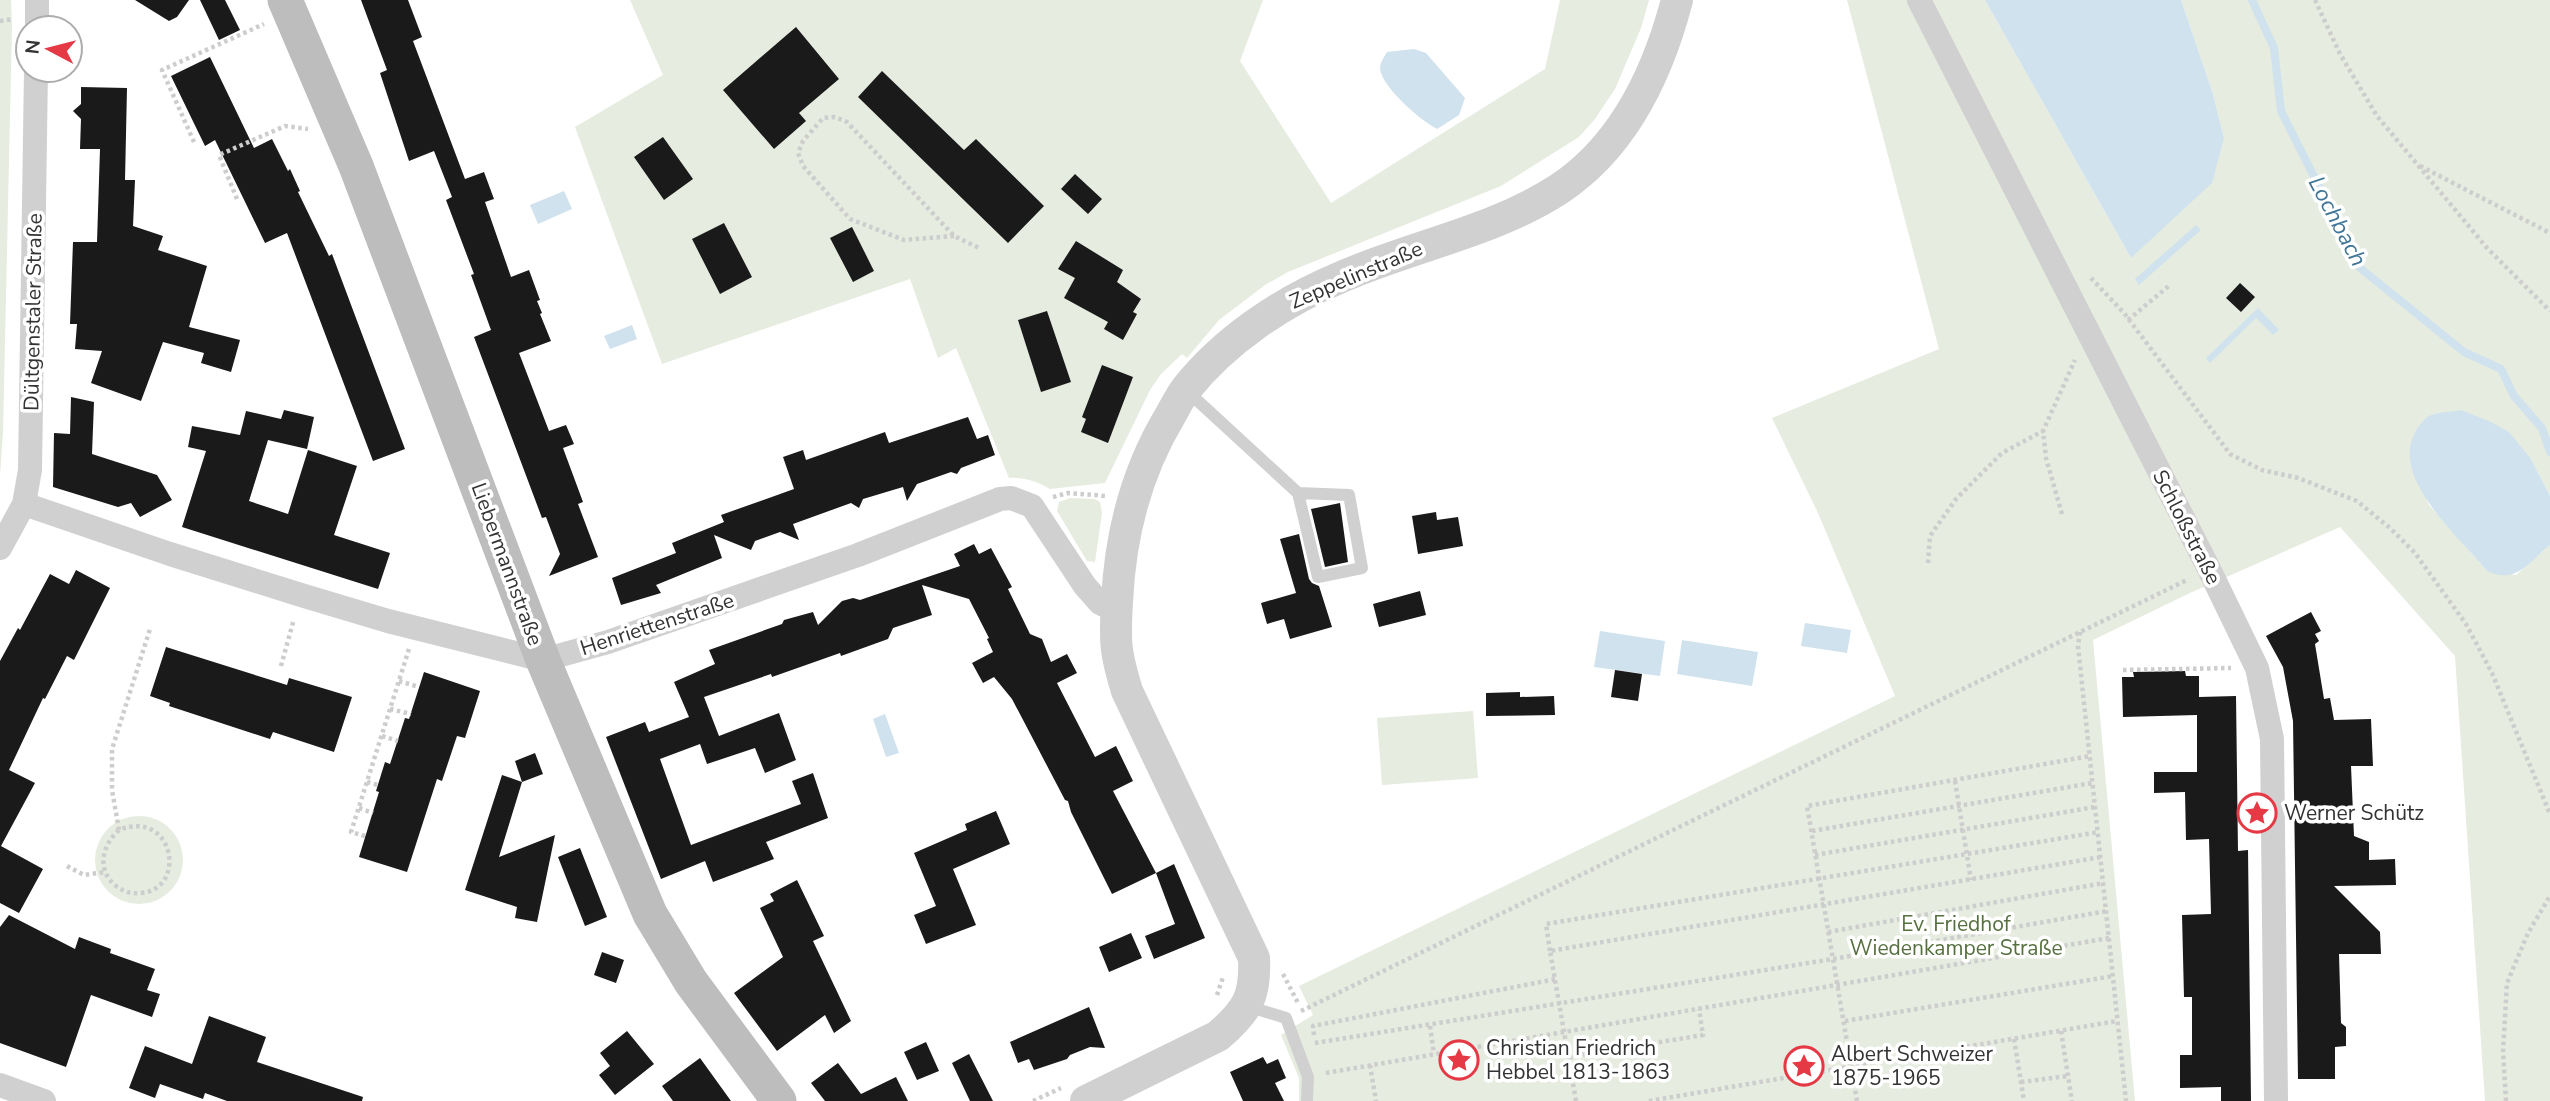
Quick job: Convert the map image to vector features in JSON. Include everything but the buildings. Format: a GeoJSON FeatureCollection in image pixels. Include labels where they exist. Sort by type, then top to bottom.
{"type":"FeatureCollection","features":[{"type":"Feature","properties":{"kind":"main road","name":"Liebermannstraße"},"geometry":{"type":"LineString","coordinates":[[274,12],[356,166],[543,660],[650,914],[691,982],[779,1101]]}},
{"type":"Feature","properties":{"kind":"street","name":"Zeppelinstraße"},"geometry":{"type":"LineString","coordinates":[[1247,1006],[1255,980],[1254,958],[1127,691],[1116,649],[1116,611],[1124,532],[1132,498],[1154,443],[1186,390],[1238,338],[1269,313],[1338,278],[1530,206],[1561,187],[1598,155],[1626,122],[1649,82],[1662,52],[1677,0]]}},
{"type":"Feature","properties":{"kind":"street","name":"Schloßstraße"},"geometry":{"type":"LineString","coordinates":[[1919,0],[2257,668],[2272,739],[2276,1101]]}},
{"type":"Feature","properties":{"kind":"street","name":"Dültgenstaler Straße"},"geometry":{"type":"LineString","coordinates":[[0,548],[24,504],[30,470],[37,84]]}},
{"type":"Feature","properties":{"kind":"street","name":"Henriettenstraße"},"geometry":{"type":"LineString","coordinates":[[24,504],[301,595],[415,628],[543,660],[608,642],[858,555],[1000,499],[1012,498],[1032,506],[1085,586],[1100,603],[1116,611]]}},
{"type":"Feature","properties":{"kind":"street"},"geometry":{"type":"LineString","coordinates":[[1078,1092],[1217,1036],[1235,1021],[1247,1006]]}},
{"type":"Feature","properties":{"kind":"street"},"geometry":{"type":"LineString","coordinates":[[0,1085],[44,1101]]}},
{"type":"Feature","properties":{"kind":"lane"},"geometry":{"type":"LineString","coordinates":[[1186,390],[1298,493],[1318,577],[1362,568],[1349,495],[1298,493]]}},
{"type":"Feature","properties":{"kind":"lane"},"geometry":{"type":"LineString","coordinates":[[1247,1006],[1286,1018],[1308,1077],[1307,1101]]}},
{"type":"Feature","properties":{"kind":"path"},"geometry":{"type":"LineString","coordinates":[[2315,0],[2340,54],[2377,116],[2487,248],[2550,311]]}},
{"type":"Feature","properties":{"kind":"path"},"geometry":{"type":"LineString","coordinates":[[194,142],[162,70],[274,12]]}},
{"type":"Feature","properties":{"kind":"path"},"geometry":{"type":"LineString","coordinates":[[0,21],[12,19]]}},
{"type":"Feature","properties":{"kind":"path"},"geometry":{"type":"LineString","coordinates":[[954,236],[904,240],[850,219],[803,166],[798,153],[803,141],[823,118],[835,117],[847,122],[954,236],[979,247]]}},
{"type":"Feature","properties":{"kind":"path"},"geometry":{"type":"LineString","coordinates":[[237,199],[219,155],[285,126],[312,129]]}},
{"type":"Feature","properties":{"kind":"path"},"geometry":{"type":"LineString","coordinates":[[2418,165],[2550,233]]}},
{"type":"Feature","properties":{"kind":"path"},"geometry":{"type":"LineString","coordinates":[[2085,272],[2128,320],[2230,454],[2262,470],[2298,478],[2357,501],[2415,553],[2466,624],[2492,673],[2550,820]]}},
{"type":"Feature","properties":{"kind":"path"},"geometry":{"type":"LineString","coordinates":[[2128,320],[2169,285]]}},
{"type":"Feature","properties":{"kind":"path"},"geometry":{"type":"LineString","coordinates":[[2062,514],[2046,458],[2043,431],[2088,333]]}},
{"type":"Feature","properties":{"kind":"path"},"geometry":{"type":"LineString","coordinates":[[1928,564],[1930,536],[1956,499],[2002,453],[2043,431]]}},
{"type":"Feature","properties":{"kind":"path"},"geometry":{"type":"LineString","coordinates":[[1049,498],[1068,493],[1117,497]]}},
{"type":"Feature","properties":{"kind":"path"},"geometry":{"type":"LineString","coordinates":[[1286,1018],[2209,569]]}},
{"type":"Feature","properties":{"kind":"path"},"geometry":{"type":"LineString","coordinates":[[281,666],[301,595]]}},
{"type":"Feature","properties":{"kind":"path"},"geometry":{"type":"LineString","coordinates":[[365,836],[351,832],[415,628]]}},
{"type":"Feature","properties":{"kind":"path"},"geometry":{"type":"LineString","coordinates":[[120,830],[112,790],[112,749],[150,629]]}},
{"type":"Feature","properties":{"kind":"path"},"geometry":{"type":"LineString","coordinates":[[2081,631],[2078,646],[2126,1101]]}},
{"type":"Feature","properties":{"kind":"path"},"geometry":{"type":"LineString","coordinates":[[2123,670],[2257,668]]}},
{"type":"Feature","properties":{"kind":"path"},"geometry":{"type":"LineString","coordinates":[[399,681],[419,687]]}},
{"type":"Feature","properties":{"kind":"path"},"geometry":{"type":"LineString","coordinates":[[390,709],[411,713]]}},
{"type":"Feature","properties":{"kind":"path"},"geometry":{"type":"LineString","coordinates":[[382,736],[398,741]]}},
{"type":"Feature","properties":{"kind":"path"},"geometry":{"type":"LineString","coordinates":[[1857,1101],[1807,806],[1955,781],[2090,753]]}},
{"type":"Feature","properties":{"kind":"path"},"geometry":{"type":"LineString","coordinates":[[1955,781],[1971,880]]}},
{"type":"Feature","properties":{"kind":"path"},"geometry":{"type":"LineString","coordinates":[[367,782],[378,785]]}},
{"type":"Feature","properties":{"kind":"path"},"geometry":{"type":"LineString","coordinates":[[1812,831],[2092,783]]}},
{"type":"Feature","properties":{"kind":"path"},"geometry":{"type":"LineString","coordinates":[[1815,855],[2095,807]]}},
{"type":"Feature","properties":{"kind":"path"},"geometry":{"type":"LineString","coordinates":[[359,808],[373,813]]}},
{"type":"Feature","properties":{"kind":"path"},"geometry":{"type":"LineString","coordinates":[[139,826],[158,833],[169,849],[168,872],[147,892],[134,893],[119,888],[105,872],[103,861],[106,846],[120,830],[139,826]]}},
{"type":"Feature","properties":{"kind":"path"},"geometry":{"type":"LineString","coordinates":[[1576,1101],[1546,923],[2099,832]]}},
{"type":"Feature","properties":{"kind":"path"},"geometry":{"type":"LineString","coordinates":[[1550,951],[2101,857]]}},
{"type":"Feature","properties":{"kind":"path"},"geometry":{"type":"LineString","coordinates":[[67,866],[84,875],[105,872]]}},
{"type":"Feature","properties":{"kind":"path"},"geometry":{"type":"LineString","coordinates":[[1828,932],[2104,883]]}},
{"type":"Feature","properties":{"kind":"path"},"geometry":{"type":"LineString","coordinates":[[2506,1101],[2502,1051],[2507,983],[2528,933],[2550,896]]}},
{"type":"Feature","properties":{"kind":"path"},"geometry":{"type":"LineString","coordinates":[[1556,979],[1313,1026],[1315,1043],[1833,959],[2106,911]]}},
{"type":"Feature","properties":{"kind":"path"},"geometry":{"type":"LineString","coordinates":[[1331,1072],[2109,938]]}},
{"type":"Feature","properties":{"kind":"path"},"geometry":{"type":"LineString","coordinates":[[1213,1004],[1228,965]]}},
{"type":"Feature","properties":{"kind":"path"},"geometry":{"type":"LineString","coordinates":[[1283,972],[1301,1011]]}},
{"type":"Feature","properties":{"kind":"path"},"geometry":{"type":"LineString","coordinates":[[1845,1021],[2113,976]]}},
{"type":"Feature","properties":{"kind":"path"},"geometry":{"type":"LineString","coordinates":[[1569,1057],[1703,1035],[1699,1009]]}},
{"type":"Feature","properties":{"kind":"path"},"geometry":{"type":"LineString","coordinates":[[1649,1101],[2117,1021]]}},
{"type":"Feature","properties":{"kind":"path"},"geometry":{"type":"LineString","coordinates":[[1430,1026],[1434,1054]]}},
{"type":"Feature","properties":{"kind":"path"},"geometry":{"type":"LineString","coordinates":[[2061,1031],[2072,1101]]}},
{"type":"Feature","properties":{"kind":"path"},"geometry":{"type":"LineString","coordinates":[[2014,1039],[2024,1101]]}},
{"type":"Feature","properties":{"kind":"path"},"geometry":{"type":"LineString","coordinates":[[1370,1065],[1376,1101]]}},
{"type":"Feature","properties":{"kind":"path"},"geometry":{"type":"LineString","coordinates":[[2021,1082],[2068,1076]]}},
{"type":"Feature","properties":{"kind":"path"},"geometry":{"type":"LineString","coordinates":[[1033,1101],[1078,1092]]}},
{"type":"Feature","properties":{"kind":"green space"},"geometry":{"type":"Polygon","coordinates":[[[0,0],[11,0],[12,25],[0,476],[0,0]]]}},
{"type":"Feature","properties":{"kind":"green space"},"geometry":{"type":"Polygon","coordinates":[[[630,0],[1263,0],[1240,61],[1331,203],[1545,69],[1560,0],[1649,0],[1641,28],[1615,89],[1579,137],[1501,186],[1288,272],[1265,285],[1219,320],[1187,358],[1182,354],[1161,374],[1150,390],[1105,483],[1050,489],[1030,480],[1009,478],[956,348],[938,358],[910,279],[662,364],[575,127],[663,75],[630,0]]]}},
{"type":"Feature","properties":{"kind":"green space","name":"Ev. Friedhof Wiedenkamper Straße"},"geometry":{"type":"Polygon","coordinates":[[[1847,0],[1985,0],[2131,258],[2224,138],[2213,94],[2181,0],[2550,0],[2550,496],[2531,459],[2410,463],[2429,505],[2487,571],[2516,575],[2550,545],[2550,1101],[2485,1101],[2455,656],[2340,527],[2190,593],[2093,640],[2135,1101],[1299,1101],[1299,1078],[1281,1035],[1313,1015],[1299,986],[1895,696],[1818,513],[1772,418],[1939,349],[1847,0]]]}},
{"type":"Feature","properties":{"kind":"green space"},"geometry":{"type":"Polygon","coordinates":[[[1070,498],[1095,499],[1100,502],[1102,513],[1095,562],[1087,561],[1057,511],[1059,502],[1070,498]]]}},
{"type":"Feature","properties":{"kind":"green space"},"geometry":{"type":"Polygon","coordinates":[[[1473,711],[1478,778],[1382,785],[1377,718],[1473,711]]]}},
{"type":"Feature","properties":{"kind":"green space"},"geometry":{"type":"Polygon","coordinates":[[[139,816],[156,819],[170,829],[180,843],[183,860],[180,877],[170,891],[156,901],[139,904],[122,901],[108,891],[98,877],[95,860],[98,843],[108,829],[122,819],[139,816]]]}},
{"type":"Feature","properties":{"kind":"water"},"geometry":{"type":"Polygon","coordinates":[[[1985,0],[2181,0],[2213,94],[2224,138],[2212,183],[2131,258],[1985,0]]]}},
{"type":"Feature","properties":{"kind":"water"},"geometry":{"type":"Polygon","coordinates":[[[1414,49],[1426,53],[1465,98],[1459,115],[1437,129],[1405,104],[1384,80],[1380,70],[1387,52],[1414,49]]]}},
{"type":"Feature","properties":{"kind":"water"},"geometry":{"type":"Polygon","coordinates":[[[564,191],[572,209],[538,224],[530,205],[564,191]]]}},
{"type":"Feature","properties":{"kind":"water"},"geometry":{"type":"Polygon","coordinates":[[[2196,225],[2201,230],[2139,285],[2135,279],[2196,225]]]}},
{"type":"Feature","properties":{"kind":"water"},"geometry":{"type":"Polygon","coordinates":[[[2258,308],[2279,330],[2273,335],[2256,318],[2210,363],[2206,358],[2258,308]]]}},
{"type":"Feature","properties":{"kind":"water"},"geometry":{"type":"Polygon","coordinates":[[[632,325],[637,339],[610,349],[604,336],[632,325]]]}},
{"type":"Feature","properties":{"kind":"water"},"geometry":{"type":"Polygon","coordinates":[[[2461,410],[2509,432],[2531,459],[2550,496],[2550,545],[2522,570],[2514,573],[2497,575],[2487,571],[2433,509],[2413,472],[2410,454],[2413,437],[2418,428],[2426,418],[2433,415],[2461,410]]]}},
{"type":"Feature","properties":{"kind":"water"},"geometry":{"type":"Polygon","coordinates":[[[1805,623],[1851,630],[1847,653],[1801,646],[1805,623]]]}},
{"type":"Feature","properties":{"kind":"water"},"geometry":{"type":"Polygon","coordinates":[[[1600,631],[1665,641],[1660,676],[1594,667],[1600,631]]]}},
{"type":"Feature","properties":{"kind":"water"},"geometry":{"type":"Polygon","coordinates":[[[1682,640],[1758,652],[1752,686],[1677,674],[1682,640]]]}},
{"type":"Feature","properties":{"kind":"water"},"geometry":{"type":"Polygon","coordinates":[[[885,714],[899,753],[886,757],[873,719],[885,714]]]}},
{"type":"Feature","properties":{"kind":"waterway","name":"Lochbach"},"geometry":{"type":"LineString","coordinates":[[2252,0],[2274,48],[2281,111],[2360,268],[2464,352],[2501,369],[2514,396],[2542,428],[2550,452]]}},
{"type":"Feature","properties":{"kind":"place","name":"Werner Schütz"},"geometry":{"type":"Point","coordinates":[2257,813]}},
{"type":"Feature","properties":{"kind":"place","name":"Christian Friedrich Hebbel 1813-1863"},"geometry":{"type":"Point","coordinates":[1459,1060]}},
{"type":"Feature","properties":{"kind":"place","name":"Albert Schweizer 1875-1965"},"geometry":{"type":"Point","coordinates":[1804,1066]}}]}
